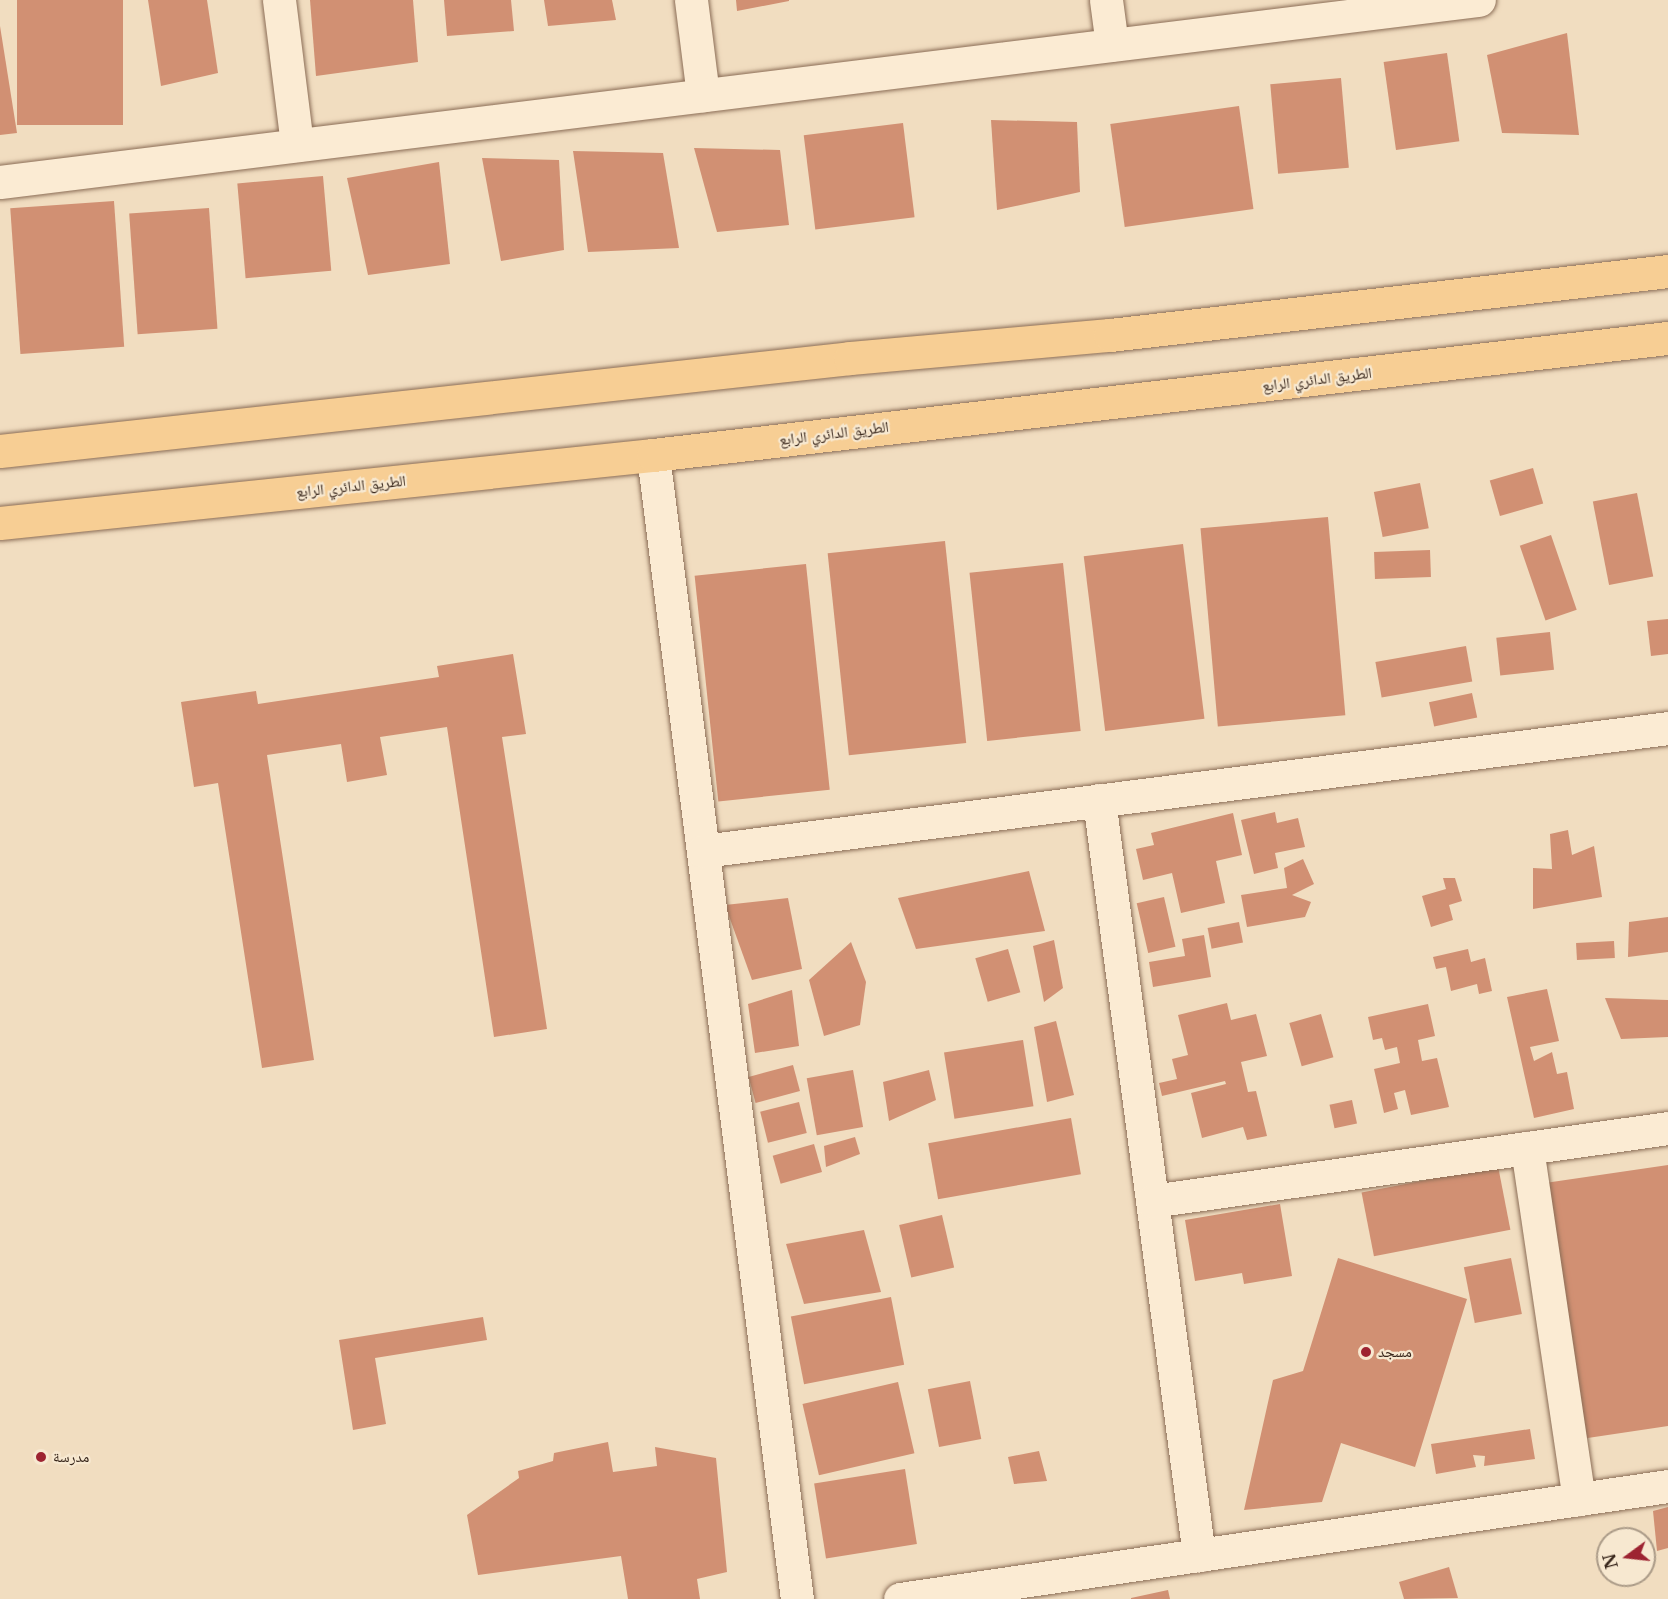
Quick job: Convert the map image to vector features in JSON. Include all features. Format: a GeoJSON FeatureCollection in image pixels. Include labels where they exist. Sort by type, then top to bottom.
{"type":"FeatureCollection","features":[{"type":"Feature","properties":{"kind":"main road"},"geometry":{"type":"LineString","coordinates":[[0,451],[838,359],[1110,335],[1668,270]]}},
{"type":"Feature","properties":{"kind":"main road","name":"الطريق الدائري الرابع"},"geometry":{"type":"LineString","coordinates":[[0,523],[653,455],[1668,338]]}},
{"type":"Feature","properties":{"kind":"street"},"geometry":{"type":"LineString","coordinates":[[279,0],[297,145]]}},
{"type":"Feature","properties":{"kind":"street"},"geometry":{"type":"LineString","coordinates":[[691,0],[703,95]]}},
{"type":"Feature","properties":{"kind":"street"},"geometry":{"type":"LineString","coordinates":[[1106,0],[1112,45]]}},
{"type":"Feature","properties":{"kind":"street"},"geometry":{"type":"LineString","coordinates":[[0,182],[1479,0]]}},
{"type":"Feature","properties":{"kind":"street"},"geometry":{"type":"LineString","coordinates":[[653,455],[797,1599]]}},
{"type":"Feature","properties":{"kind":"street"},"geometry":{"type":"LineString","coordinates":[[703,851],[1668,728]]}},
{"type":"Feature","properties":{"kind":"street"},"geometry":{"type":"LineString","coordinates":[[1099,800],[1198,1555]]}},
{"type":"Feature","properties":{"kind":"street"},"geometry":{"type":"LineString","coordinates":[[1152,1201],[1668,1128]]}},
{"type":"Feature","properties":{"kind":"street"},"geometry":{"type":"LineString","coordinates":[[1527,1149],[1579,1499]]}},
{"type":"Feature","properties":{"kind":"street"},"geometry":{"type":"LineString","coordinates":[[900,1599],[1668,1486]]}},
{"type":"Feature","properties":{"kind":"building"},"geometry":{"type":"Polygon","coordinates":[[[17,0],[123,0],[123,125],[17,125],[17,0]]]}},
{"type":"Feature","properties":{"kind":"building"},"geometry":{"type":"Polygon","coordinates":[[[148,0],[207,0],[218,73],[161,86],[148,0]]]}},
{"type":"Feature","properties":{"kind":"building"},"geometry":{"type":"Polygon","coordinates":[[[310,0],[413,0],[418,62],[316,76],[310,0]]]}},
{"type":"Feature","properties":{"kind":"building"},"geometry":{"type":"Polygon","coordinates":[[[444,0],[511,0],[514,31],[447,36],[444,0]]]}},
{"type":"Feature","properties":{"kind":"building"},"geometry":{"type":"Polygon","coordinates":[[[544,0],[612,0],[616,20],[548,26],[544,0]]]}},
{"type":"Feature","properties":{"kind":"building"},"geometry":{"type":"Polygon","coordinates":[[[736,0],[789,0],[789,1],[737,11],[736,0]]]}},
{"type":"Feature","properties":{"kind":"building"},"geometry":{"type":"Polygon","coordinates":[[[0,26],[17,133],[0,135],[0,26]]]}},
{"type":"Feature","properties":{"kind":"building"},"geometry":{"type":"Polygon","coordinates":[[[1567,33],[1579,135],[1502,133],[1487,55],[1567,33]]]}},
{"type":"Feature","properties":{"kind":"building"},"geometry":{"type":"Polygon","coordinates":[[[1447,53],[1459,141],[1396,150],[1384,62],[1447,53]]]}},
{"type":"Feature","properties":{"kind":"building"},"geometry":{"type":"Polygon","coordinates":[[[1341,78],[1349,168],[1278,174],[1270,84],[1341,78]]]}},
{"type":"Feature","properties":{"kind":"building"},"geometry":{"type":"Polygon","coordinates":[[[1239,106],[1253,209],[1125,227],[1110,124],[1239,106]]]}},
{"type":"Feature","properties":{"kind":"building"},"geometry":{"type":"Polygon","coordinates":[[[991,120],[1077,122],[1080,192],[997,210],[991,120]]]}},
{"type":"Feature","properties":{"kind":"building"},"geometry":{"type":"Polygon","coordinates":[[[903,123],[915,217],[815,229],[804,135],[903,123]]]}},
{"type":"Feature","properties":{"kind":"building"},"geometry":{"type":"Polygon","coordinates":[[[694,148],[780,150],[789,225],[717,232],[694,148]]]}},
{"type":"Feature","properties":{"kind":"building"},"geometry":{"type":"Polygon","coordinates":[[[573,151],[663,153],[679,248],[588,252],[573,151]]]}},
{"type":"Feature","properties":{"kind":"building"},"geometry":{"type":"Polygon","coordinates":[[[482,158],[559,160],[564,250],[501,261],[482,158]]]}},
{"type":"Feature","properties":{"kind":"building"},"geometry":{"type":"Polygon","coordinates":[[[439,162],[450,264],[368,275],[347,178],[439,162]]]}},
{"type":"Feature","properties":{"kind":"building"},"geometry":{"type":"Polygon","coordinates":[[[323,176],[331,271],[246,278],[237,183],[323,176]]]}},
{"type":"Feature","properties":{"kind":"building"},"geometry":{"type":"Polygon","coordinates":[[[114,201],[124,347],[20,354],[10,208],[114,201]]]}},
{"type":"Feature","properties":{"kind":"building"},"geometry":{"type":"Polygon","coordinates":[[[209,208],[217,329],[138,334],[129,214],[209,208]]]}},
{"type":"Feature","properties":{"kind":"building"},"geometry":{"type":"Polygon","coordinates":[[[1533,468],[1543,504],[1500,516],[1490,480],[1533,468]]]}},
{"type":"Feature","properties":{"kind":"building"},"geometry":{"type":"Polygon","coordinates":[[[1420,483],[1429,528],[1383,537],[1374,492],[1420,483]]]}},
{"type":"Feature","properties":{"kind":"building"},"geometry":{"type":"Polygon","coordinates":[[[1637,493],[1653,576],[1609,585],[1593,502],[1637,493]]]}},
{"type":"Feature","properties":{"kind":"building"},"geometry":{"type":"Polygon","coordinates":[[[1328,517],[1345,715],[1218,726],[1200,528],[1328,517]]]}},
{"type":"Feature","properties":{"kind":"building"},"geometry":{"type":"Polygon","coordinates":[[[1551,535],[1577,610],[1546,620],[1520,546],[1551,535]]]}},
{"type":"Feature","properties":{"kind":"building"},"geometry":{"type":"Polygon","coordinates":[[[945,541],[966,743],[849,755],[828,553],[945,541]]]}},
{"type":"Feature","properties":{"kind":"building"},"geometry":{"type":"Polygon","coordinates":[[[1183,544],[1204,719],[1105,731],[1084,556],[1183,544]]]}},
{"type":"Feature","properties":{"kind":"building"},"geometry":{"type":"Polygon","coordinates":[[[1430,550],[1431,577],[1375,579],[1374,552],[1430,550]]]}},
{"type":"Feature","properties":{"kind":"building"},"geometry":{"type":"Polygon","coordinates":[[[1063,563],[1081,731],[987,741],[970,573],[1063,563]]]}},
{"type":"Feature","properties":{"kind":"building"},"geometry":{"type":"Polygon","coordinates":[[[806,564],[830,790],[718,801],[695,576],[806,564]]]}},
{"type":"Feature","properties":{"kind":"building"},"geometry":{"type":"Polygon","coordinates":[[[1668,619],[1668,654],[1651,656],[1647,621],[1668,619]]]}},
{"type":"Feature","properties":{"kind":"building"},"geometry":{"type":"Polygon","coordinates":[[[1550,632],[1554,670],[1500,675],[1496,638],[1550,632]]]}},
{"type":"Feature","properties":{"kind":"building"},"geometry":{"type":"Polygon","coordinates":[[[1466,646],[1472,681],[1382,697],[1375,662],[1466,646]]]}},
{"type":"Feature","properties":{"kind":"building"},"geometry":{"type":"Polygon","coordinates":[[[513,654],[526,734],[502,737],[547,1029],[494,1037],[447,727],[380,737],[387,775],[347,782],[341,744],[267,755],[314,1060],[262,1068],[218,783],[194,787],[181,702],[256,691],[258,704],[439,677],[437,666],[513,654]]]}},
{"type":"Feature","properties":{"kind":"building"},"geometry":{"type":"Polygon","coordinates":[[[1472,693],[1477,717],[1434,727],[1429,702],[1472,693]]]}},
{"type":"Feature","properties":{"kind":"building"},"geometry":{"type":"Polygon","coordinates":[[[1275,812],[1277,823],[1298,818],[1305,847],[1275,853],[1278,868],[1254,874],[1241,820],[1275,812]]]}},
{"type":"Feature","properties":{"kind":"building"},"geometry":{"type":"Polygon","coordinates":[[[1233,813],[1242,855],[1216,861],[1225,903],[1181,913],[1172,873],[1143,880],[1136,849],[1154,845],[1151,833],[1233,813]]]}},
{"type":"Feature","properties":{"kind":"building"},"geometry":{"type":"Polygon","coordinates":[[[1568,830],[1572,855],[1594,846],[1602,897],[1533,909],[1533,868],[1552,869],[1550,834],[1568,830]]]}},
{"type":"Feature","properties":{"kind":"building"},"geometry":{"type":"Polygon","coordinates":[[[1303,859],[1314,884],[1292,895],[1311,902],[1305,917],[1247,927],[1241,895],[1287,888],[1284,868],[1303,859]]]}},
{"type":"Feature","properties":{"kind":"building"},"geometry":{"type":"Polygon","coordinates":[[[1029,871],[1045,931],[916,949],[898,898],[1029,871]]]}},
{"type":"Feature","properties":{"kind":"building"},"geometry":{"type":"Polygon","coordinates":[[[1443,878],[1455,878],[1462,901],[1449,905],[1453,920],[1431,927],[1422,896],[1446,889],[1443,878]]]}},
{"type":"Feature","properties":{"kind":"building"},"geometry":{"type":"Polygon","coordinates":[[[1164,897],[1175,947],[1148,953],[1137,903],[1164,897]]]}},
{"type":"Feature","properties":{"kind":"building"},"geometry":{"type":"Polygon","coordinates":[[[788,898],[802,969],[752,980],[725,905],[788,898]]]}},
{"type":"Feature","properties":{"kind":"building"},"geometry":{"type":"Polygon","coordinates":[[[1668,917],[1668,952],[1628,957],[1629,922],[1668,917]]]}},
{"type":"Feature","properties":{"kind":"building"},"geometry":{"type":"Polygon","coordinates":[[[1239,922],[1243,943],[1212,949],[1208,928],[1239,922]]]}},
{"type":"Feature","properties":{"kind":"building"},"geometry":{"type":"Polygon","coordinates":[[[1204,935],[1211,977],[1153,987],[1149,962],[1185,956],[1182,939],[1204,935]]]}},
{"type":"Feature","properties":{"kind":"building"},"geometry":{"type":"Polygon","coordinates":[[[1054,940],[1063,988],[1044,1002],[1033,946],[1054,940]]]}},
{"type":"Feature","properties":{"kind":"building"},"geometry":{"type":"Polygon","coordinates":[[[1614,941],[1615,958],[1577,960],[1576,943],[1614,941]]]}},
{"type":"Feature","properties":{"kind":"building"},"geometry":{"type":"Polygon","coordinates":[[[851,942],[866,982],[860,1025],[824,1036],[809,980],[851,942]]]}},
{"type":"Feature","properties":{"kind":"building"},"geometry":{"type":"Polygon","coordinates":[[[1008,949],[1020,992],[988,1002],[975,958],[1008,949]]]}},
{"type":"Feature","properties":{"kind":"building"},"geometry":{"type":"Polygon","coordinates":[[[1468,949],[1471,962],[1485,958],[1492,991],[1479,994],[1477,984],[1451,991],[1446,967],[1436,969],[1433,957],[1468,949]]]}},
{"type":"Feature","properties":{"kind":"building"},"geometry":{"type":"Polygon","coordinates":[[[1547,989],[1559,1041],[1530,1047],[1534,1061],[1552,1052],[1557,1074],[1567,1072],[1574,1109],[1534,1118],[1507,997],[1547,989]]]}},
{"type":"Feature","properties":{"kind":"building"},"geometry":{"type":"Polygon","coordinates":[[[792,990],[799,1046],[755,1053],[748,1004],[792,990]]]}},
{"type":"Feature","properties":{"kind":"building"},"geometry":{"type":"Polygon","coordinates":[[[1605,998],[1668,1000],[1668,1037],[1621,1039],[1605,998]]]}},
{"type":"Feature","properties":{"kind":"building"},"geometry":{"type":"Polygon","coordinates":[[[1227,1003],[1231,1020],[1256,1014],[1267,1056],[1241,1062],[1248,1092],[1256,1091],[1267,1136],[1247,1140],[1243,1127],[1202,1138],[1191,1093],[1226,1084],[1225,1081],[1162,1096],[1159,1083],[1177,1079],[1172,1059],[1188,1055],[1178,1015],[1227,1003]]]}},
{"type":"Feature","properties":{"kind":"building"},"geometry":{"type":"Polygon","coordinates":[[[1428,1004],[1435,1036],[1418,1040],[1422,1061],[1437,1058],[1449,1107],[1411,1115],[1405,1090],[1394,1093],[1398,1109],[1384,1113],[1374,1069],[1400,1063],[1397,1047],[1385,1050],[1382,1038],[1373,1040],[1368,1017],[1428,1004]]]}},
{"type":"Feature","properties":{"kind":"building"},"geometry":{"type":"Polygon","coordinates":[[[1321,1014],[1333,1057],[1302,1066],[1289,1023],[1321,1014]]]}},
{"type":"Feature","properties":{"kind":"building"},"geometry":{"type":"Polygon","coordinates":[[[1056,1021],[1074,1095],[1047,1102],[1034,1027],[1056,1021]]]}},
{"type":"Feature","properties":{"kind":"building"},"geometry":{"type":"Polygon","coordinates":[[[1023,1040],[1033,1106],[954,1119],[944,1053],[1023,1040]]]}},
{"type":"Feature","properties":{"kind":"building"},"geometry":{"type":"Polygon","coordinates":[[[793,1065],[800,1091],[756,1103],[749,1077],[793,1065]]]}},
{"type":"Feature","properties":{"kind":"building"},"geometry":{"type":"Polygon","coordinates":[[[853,1070],[863,1127],[817,1135],[807,1078],[853,1070]]]}},
{"type":"Feature","properties":{"kind":"building"},"geometry":{"type":"Polygon","coordinates":[[[929,1070],[936,1100],[889,1121],[883,1082],[929,1070]]]}},
{"type":"Feature","properties":{"kind":"building"},"geometry":{"type":"Polygon","coordinates":[[[1352,1100],[1357,1123],[1334,1128],[1330,1105],[1352,1100]]]}},
{"type":"Feature","properties":{"kind":"building"},"geometry":{"type":"Polygon","coordinates":[[[799,1102],[807,1133],[768,1143],[760,1112],[799,1102]]]}},
{"type":"Feature","properties":{"kind":"building"},"geometry":{"type":"Polygon","coordinates":[[[1071,1118],[1081,1174],[938,1199],[928,1143],[1071,1118]]]}},
{"type":"Feature","properties":{"kind":"building"},"geometry":{"type":"Polygon","coordinates":[[[855,1137],[860,1154],[826,1167],[824,1146],[855,1137]]]}},
{"type":"Feature","properties":{"kind":"building"},"geometry":{"type":"Polygon","coordinates":[[[814,1144],[822,1172],[781,1184],[773,1156],[814,1144]]]}},
{"type":"Feature","properties":{"kind":"building"},"geometry":{"type":"Polygon","coordinates":[[[1668,1165],[1668,1426],[1581,1439],[1545,1183],[1668,1165]]]}},
{"type":"Feature","properties":{"kind":"building"},"geometry":{"type":"Polygon","coordinates":[[[1498,1166],[1510,1230],[1374,1256],[1362,1193],[1498,1166]]]}},
{"type":"Feature","properties":{"kind":"building"},"geometry":{"type":"Polygon","coordinates":[[[1280,1204],[1292,1276],[1244,1284],[1242,1273],[1195,1281],[1185,1220],[1280,1204]]]}},
{"type":"Feature","properties":{"kind":"building"},"geometry":{"type":"Polygon","coordinates":[[[942,1215],[954,1268],[911,1278],[899,1225],[942,1215]]]}},
{"type":"Feature","properties":{"kind":"building"},"geometry":{"type":"Polygon","coordinates":[[[864,1230],[881,1292],[804,1304],[786,1244],[864,1230]]]}},
{"type":"Feature","properties":{"kind":"building"},"geometry":{"type":"Polygon","coordinates":[[[1338,1258],[1467,1299],[1415,1467],[1341,1443],[1322,1502],[1244,1510],[1273,1380],[1303,1371],[1338,1258]]]}},
{"type":"Feature","properties":{"kind":"building"},"geometry":{"type":"Polygon","coordinates":[[[1511,1258],[1522,1314],[1475,1323],[1464,1267],[1511,1258]]]}},
{"type":"Feature","properties":{"kind":"building"},"geometry":{"type":"Polygon","coordinates":[[[891,1297],[904,1365],[804,1384],[791,1316],[891,1297]]]}},
{"type":"Feature","properties":{"kind":"building"},"geometry":{"type":"Polygon","coordinates":[[[483,1317],[487,1340],[375,1358],[386,1424],[353,1430],[339,1340],[483,1317]]]}},
{"type":"Feature","properties":{"kind":"building"},"geometry":{"type":"Polygon","coordinates":[[[970,1381],[981,1439],[939,1447],[928,1389],[970,1381]]]}},
{"type":"Feature","properties":{"kind":"building"},"geometry":{"type":"Polygon","coordinates":[[[898,1382],[914,1453],[819,1475],[803,1404],[898,1382]]]}},
{"type":"Feature","properties":{"kind":"building"},"geometry":{"type":"Polygon","coordinates":[[[1530,1429],[1535,1459],[1484,1466],[1485,1456],[1473,1455],[1476,1467],[1436,1474],[1431,1444],[1530,1429]]]}},
{"type":"Feature","properties":{"kind":"building"},"geometry":{"type":"Polygon","coordinates":[[[608,1442],[613,1472],[657,1466],[655,1447],[716,1458],[727,1572],[697,1579],[700,1599],[628,1599],[621,1556],[478,1575],[467,1515],[519,1478],[518,1471],[553,1461],[554,1453],[608,1442]]]}},
{"type":"Feature","properties":{"kind":"building"},"geometry":{"type":"Polygon","coordinates":[[[1039,1451],[1047,1481],[1014,1484],[1008,1457],[1039,1451]]]}},
{"type":"Feature","properties":{"kind":"building"},"geometry":{"type":"Polygon","coordinates":[[[905,1469],[917,1544],[826,1558],[814,1483],[905,1469]]]}},
{"type":"Feature","properties":{"kind":"building"},"geometry":{"type":"Polygon","coordinates":[[[1668,1507],[1668,1548],[1657,1551],[1656,1527],[1653,1511],[1668,1507]]]}},
{"type":"Feature","properties":{"kind":"building"},"geometry":{"type":"Polygon","coordinates":[[[1449,1567],[1458,1598],[1404,1599],[1399,1582],[1449,1567]]]}},
{"type":"Feature","properties":{"kind":"building"},"geometry":{"type":"Polygon","coordinates":[[[1168,1590],[1170,1599],[1131,1599],[1131,1598],[1168,1590]]]}},
{"type":"Feature","properties":{"kind":"place","name":"مسجد"},"geometry":{"type":"Point","coordinates":[1366,1352]}},
{"type":"Feature","properties":{"kind":"place","name":"مدرسة"},"geometry":{"type":"Point","coordinates":[41,1457]}}]}
